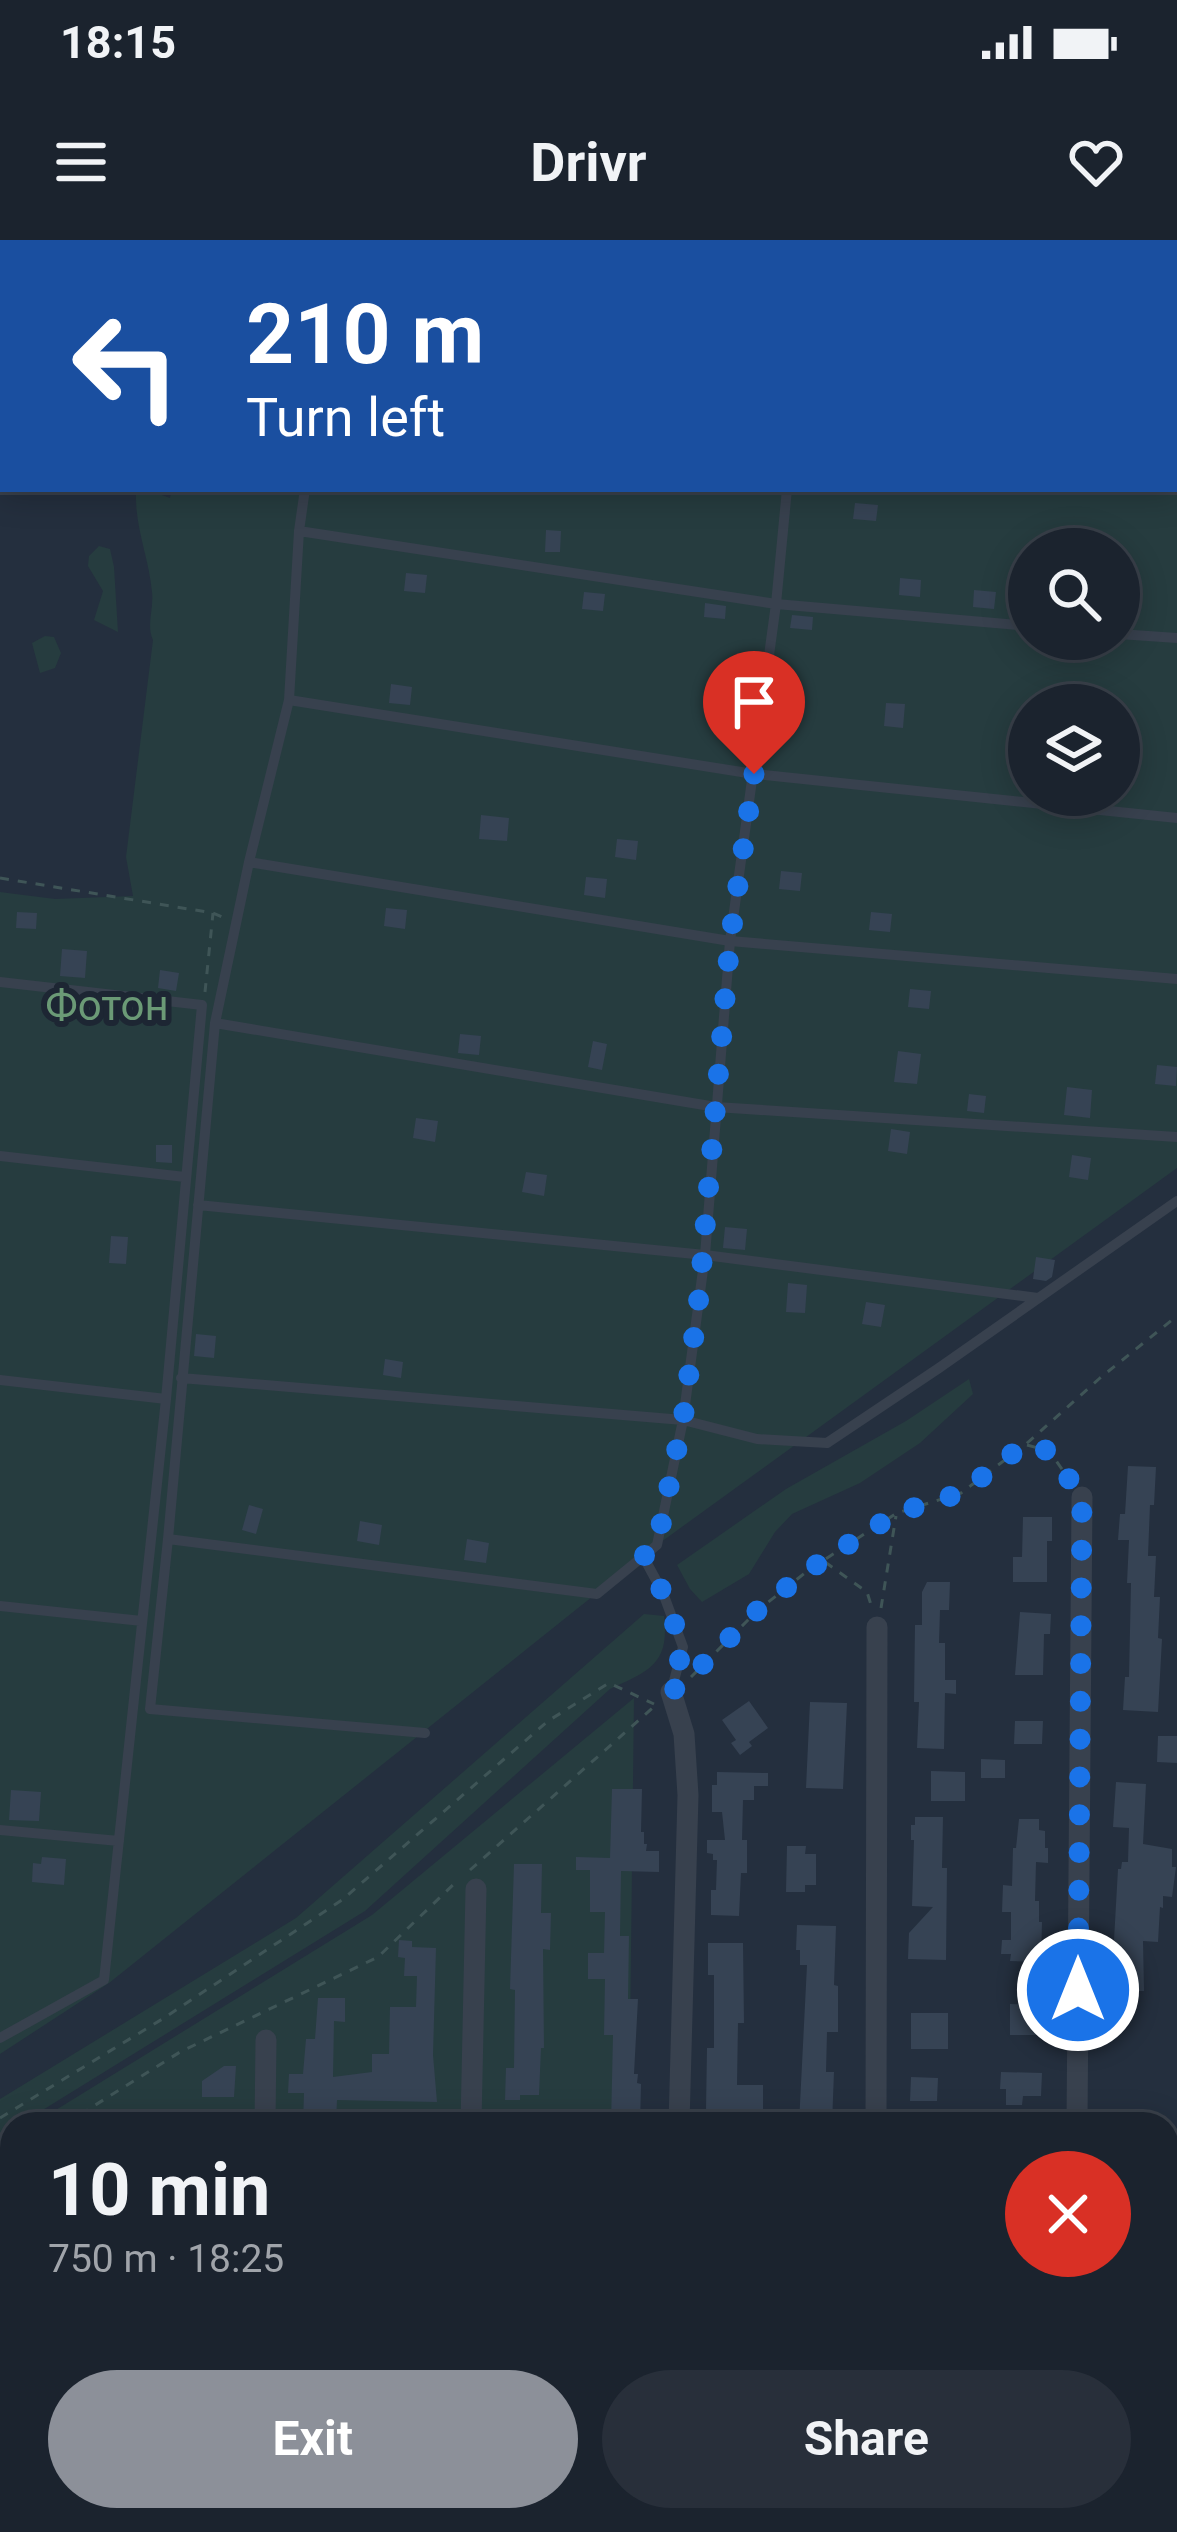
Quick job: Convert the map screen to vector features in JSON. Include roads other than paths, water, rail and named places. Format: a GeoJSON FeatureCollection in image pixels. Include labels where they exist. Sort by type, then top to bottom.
{"type":"FeatureCollection","features":[{"type":"Feature","properties":{"kind":"street"},"geometry":{"type":"LineString","coordinates":[[1077,2112],[1082,1497]]}},
{"type":"Feature","properties":{"kind":"street"},"geometry":{"type":"LineString","coordinates":[[876,2112],[877,1627]]}},
{"type":"Feature","properties":{"kind":"street"},"geometry":{"type":"LineString","coordinates":[[671,1692],[685,1734],[688,1795],[679,2112]]}},
{"type":"Feature","properties":{"kind":"street"},"geometry":{"type":"LineString","coordinates":[[471,2112],[476,1889]]}},
{"type":"Feature","properties":{"kind":"street"},"geometry":{"type":"LineString","coordinates":[[265,2112],[266,2040]]}},
{"type":"Feature","properties":{"kind":"lane"},"geometry":{"type":"LineString","coordinates":[[304,492],[289,700],[248,862],[215,1023],[150,1709],[425,1733]]}},
{"type":"Feature","properties":{"kind":"lane"},"geometry":{"type":"LineString","coordinates":[[168,1539],[597,1594],[657,1544],[683,1420],[704,1256],[730,941],[787,492]]}},
{"type":"Feature","properties":{"kind":"lane"},"geometry":{"type":"LineString","coordinates":[[298,531],[776,604],[1008,624]]}},
{"type":"Feature","properties":{"kind":"lane"},"geometry":{"type":"LineString","coordinates":[[1140,635],[1177,638]]}},
{"type":"Feature","properties":{"kind":"lane"},"geometry":{"type":"LineString","coordinates":[[289,700],[754,774],[1177,818]]}},
{"type":"Feature","properties":{"kind":"lane"},"geometry":{"type":"LineString","coordinates":[[248,862],[730,941],[1177,979]]}},
{"type":"Feature","properties":{"kind":"lane"},"geometry":{"type":"LineString","coordinates":[[0,982],[202,1005],[166,1399],[104,1979],[0,2038]]}},
{"type":"Feature","properties":{"kind":"lane"},"geometry":{"type":"LineString","coordinates":[[215,1023],[716,1107],[1177,1137]]}},
{"type":"Feature","properties":{"kind":"lane"},"geometry":{"type":"LineString","coordinates":[[0,1156],[185,1177]]}},
{"type":"Feature","properties":{"kind":"lane"},"geometry":{"type":"LineString","coordinates":[[181,1378],[683,1420],[758,1439],[827,1443],[1177,1201]]}},
{"type":"Feature","properties":{"kind":"lane"},"geometry":{"type":"LineString","coordinates":[[198,1205],[704,1256],[1038,1298]]}},
{"type":"Feature","properties":{"kind":"lane"},"geometry":{"type":"LineString","coordinates":[[0,1380],[166,1399]]}},
{"type":"Feature","properties":{"kind":"lane"},"geometry":{"type":"LineString","coordinates":[[644,1556],[683,1647],[671,1692]]}},
{"type":"Feature","properties":{"kind":"lane"},"geometry":{"type":"LineString","coordinates":[[0,1606],[142,1622]]}},
{"type":"Feature","properties":{"kind":"lane"},"geometry":{"type":"LineString","coordinates":[[0,1830],[119,1841]]}},
{"type":"Feature","properties":{"kind":"park label","name":"Фотон"},"geometry":{"type":"Point","coordinates":[107,1005]}}]}
